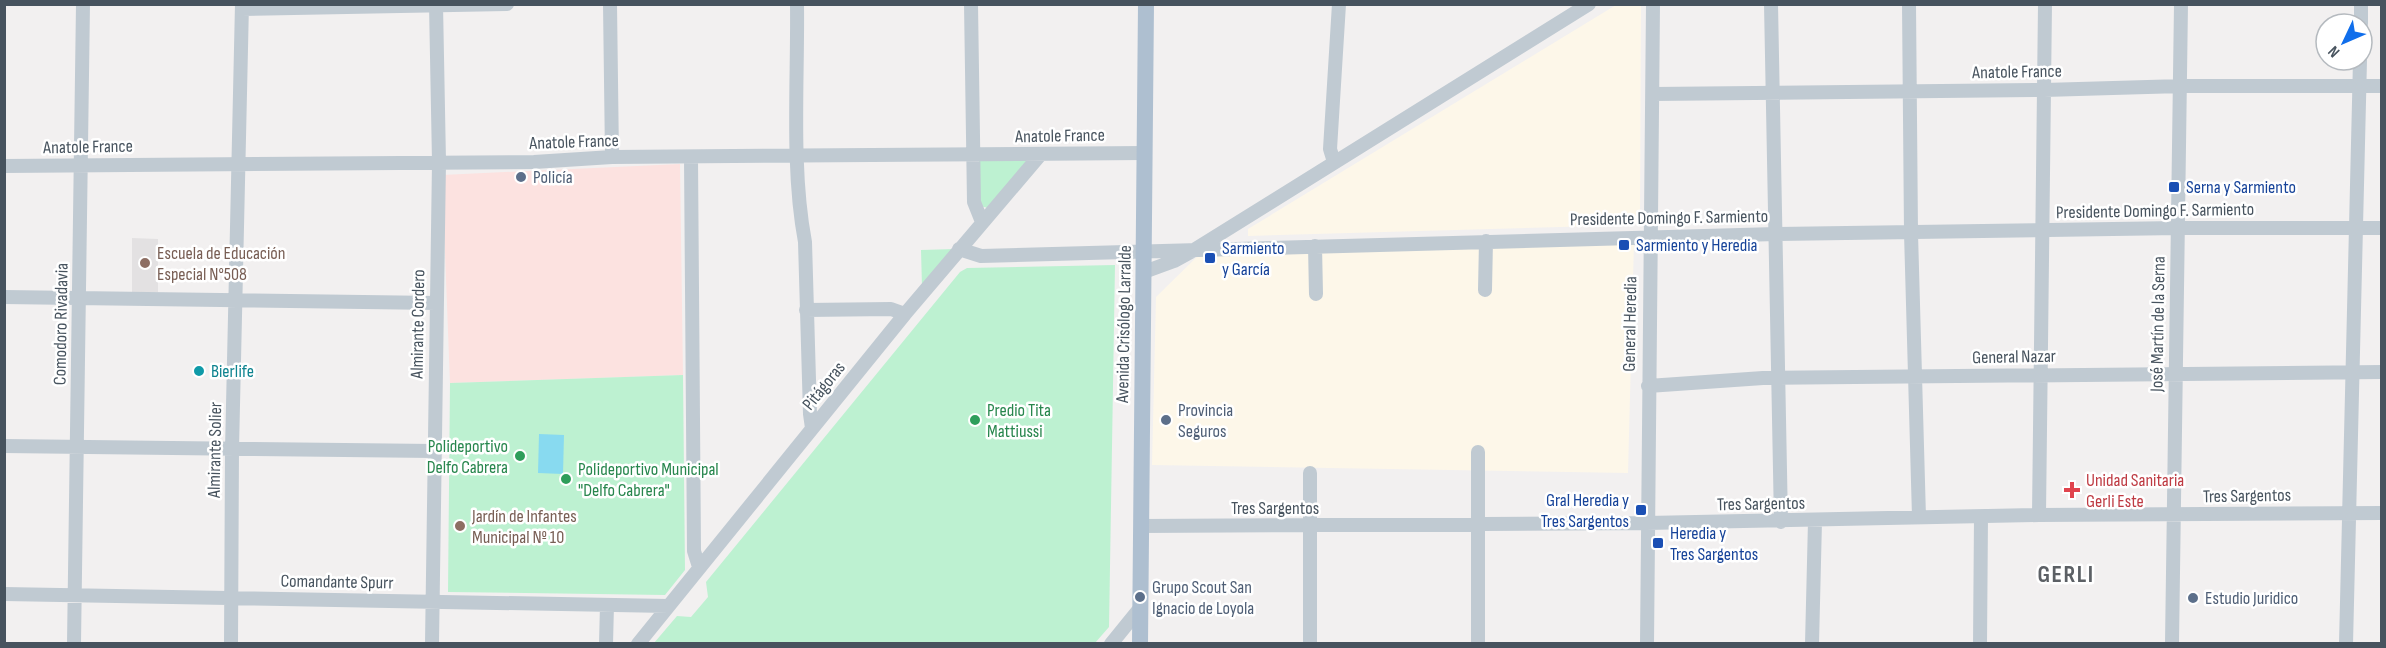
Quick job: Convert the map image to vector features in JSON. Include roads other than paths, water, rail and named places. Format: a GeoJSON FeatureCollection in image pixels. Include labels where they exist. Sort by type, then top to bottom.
{"type":"FeatureCollection","features":[{"type":"Feature","properties":{"kind":"main road","name":"Avenida Crisólogo Larralde"},"geometry":{"type":"LineString","coordinates":[[1140,644],[1144,272],[1141,251],[1146,4]]}},
{"type":"Feature","properties":{"kind":"street","name":"Comodoro Rivadavia"},"geometry":{"type":"LineString","coordinates":[[74,644],[83,4]]}},
{"type":"Feature","properties":{"kind":"street"},"geometry":{"type":"LineString","coordinates":[[242,7],[507,4]]}},
{"type":"Feature","properties":{"kind":"street"},"geometry":{"type":"LineString","coordinates":[[610,4],[612,158]]}},
{"type":"Feature","properties":{"kind":"street"},"geometry":{"type":"LineString","coordinates":[[797,4],[800,214],[805,243],[812,428]]}},
{"type":"Feature","properties":{"kind":"street"},"geometry":{"type":"LineString","coordinates":[[970,4],[974,202],[982,222]]}},
{"type":"Feature","properties":{"kind":"street"},"geometry":{"type":"LineString","coordinates":[[1334,162],[1330,148],[1339,4]]}},
{"type":"Feature","properties":{"kind":"street"},"geometry":{"type":"LineString","coordinates":[[1144,272],[1174,261],[1194,250],[1589,4]]}},
{"type":"Feature","properties":{"kind":"street","name":"General Heredia"},"geometry":{"type":"LineString","coordinates":[[1647,644],[1649,237],[1653,4]]}},
{"type":"Feature","properties":{"kind":"street"},"geometry":{"type":"LineString","coordinates":[[1771,4],[1780,522]]}},
{"type":"Feature","properties":{"kind":"street"},"geometry":{"type":"LineString","coordinates":[[1909,4],[1911,233],[1919,517]]}},
{"type":"Feature","properties":{"kind":"street"},"geometry":{"type":"LineString","coordinates":[[2039,514],[2045,4]]}},
{"type":"Feature","properties":{"kind":"street","name":"José Martín de la Serna"},"geometry":{"type":"LineString","coordinates":[[2172,644],[2181,4]]}},
{"type":"Feature","properties":{"kind":"street","name":"Almirante Cordero"},"geometry":{"type":"LineString","coordinates":[[432,644],[439,162],[436,5]]}},
{"type":"Feature","properties":{"kind":"street","name":"Almirante Solier"},"geometry":{"type":"LineString","coordinates":[[231,644],[232,450],[242,7]]}},
{"type":"Feature","properties":{"kind":"street"},"geometry":{"type":"LineString","coordinates":[[2346,644],[2360,72]]}},
{"type":"Feature","properties":{"kind":"street","name":"Anatole France"},"geometry":{"type":"LineString","coordinates":[[1653,94],[2044,90],[2181,86],[2382,86]]}},
{"type":"Feature","properties":{"kind":"street","name":"Anatole France"},"geometry":{"type":"LineString","coordinates":[[4,166],[534,162],[612,158],[798,155],[1144,153]]}},
{"type":"Feature","properties":{"kind":"street","name":"Pitágoras"},"geometry":{"type":"LineString","coordinates":[[638,644],[959,249],[1041,154]]}},
{"type":"Feature","properties":{"kind":"street"},"geometry":{"type":"LineString","coordinates":[[690,158],[694,551],[699,567]]}},
{"type":"Feature","properties":{"kind":"street","name":"Presidente Domingo F. Sarmiento"},"geometry":{"type":"LineString","coordinates":[[959,249],[981,256],[1776,234],[2178,228],[2382,228]]}},
{"type":"Feature","properties":{"kind":"street"},"geometry":{"type":"LineString","coordinates":[[1485,290],[1486,241]]}},
{"type":"Feature","properties":{"kind":"street"},"geometry":{"type":"LineString","coordinates":[[1315,246],[1316,294]]}},
{"type":"Feature","properties":{"kind":"street"},"geometry":{"type":"LineString","coordinates":[[4,297],[80,300],[235,299],[436,303]]}},
{"type":"Feature","properties":{"kind":"street"},"geometry":{"type":"LineString","coordinates":[[806,310],[891,309],[906,314]]}},
{"type":"Feature","properties":{"kind":"street","name":"General Nazar"},"geometry":{"type":"LineString","coordinates":[[1648,386],[1777,378],[2382,372]]}},
{"type":"Feature","properties":{"kind":"street"},"geometry":{"type":"LineString","coordinates":[[4,446],[434,451]]}},
{"type":"Feature","properties":{"kind":"street"},"geometry":{"type":"LineString","coordinates":[[1478,452],[1478,644]]}},
{"type":"Feature","properties":{"kind":"street"},"geometry":{"type":"LineString","coordinates":[[1310,473],[1310,644]]}},
{"type":"Feature","properties":{"kind":"street","name":"Tres Sargentos"},"geometry":{"type":"LineString","coordinates":[[1141,526],[1647,524],[2039,514],[2382,513]]}},
{"type":"Feature","properties":{"kind":"street"},"geometry":{"type":"LineString","coordinates":[[1980,644],[1981,517]]}},
{"type":"Feature","properties":{"kind":"street"},"geometry":{"type":"LineString","coordinates":[[1812,644],[1815,521]]}},
{"type":"Feature","properties":{"kind":"street","name":"Comandante Spurr"},"geometry":{"type":"LineString","coordinates":[[4,594],[668,606]]}},
{"type":"Feature","properties":{"kind":"street"},"geometry":{"type":"LineString","coordinates":[[606,644],[607,605]]}},
{"type":"Feature","properties":{"kind":"street"},"geometry":{"type":"LineString","coordinates":[[1111,644],[1140,607]]}},
{"type":"Feature","properties":{"kind":"water"},"geometry":{"type":"Polygon","coordinates":[[[539,434],[564,435],[563,474],[538,473],[539,434]]]}},
{"type":"Feature","properties":{"kind":"place","name":"Policía"},"geometry":{"type":"Point","coordinates":[521,177]}},
{"type":"Feature","properties":{"kind":"place","name":"Serna y Sarmiento"},"geometry":{"type":"Point","coordinates":[2174,187]}},
{"type":"Feature","properties":{"kind":"place","name":"Sarmiento y Heredia"},"geometry":{"type":"Point","coordinates":[1624,245]}},
{"type":"Feature","properties":{"kind":"place","name":"Sarmiento y García"},"geometry":{"type":"Point","coordinates":[1210,258]}},
{"type":"Feature","properties":{"kind":"place","name":"Escuela de Educación Especial N°508"},"geometry":{"type":"Point","coordinates":[145,263]}},
{"type":"Feature","properties":{"kind":"place","name":"Bierlife"},"geometry":{"type":"Point","coordinates":[199,371]}},
{"type":"Feature","properties":{"kind":"place","name":"Predio Tita Mattiussi"},"geometry":{"type":"Point","coordinates":[975,420]}},
{"type":"Feature","properties":{"kind":"place","name":"Provincia Seguros"},"geometry":{"type":"Point","coordinates":[1166,420]}},
{"type":"Feature","properties":{"kind":"place","name":"Polideportivo Delfo Cabrera"},"geometry":{"type":"Point","coordinates":[520,456]}},
{"type":"Feature","properties":{"kind":"place","name":"Polideportivo Municipal \"Delfo Cabrera\""},"geometry":{"type":"Point","coordinates":[566,479]}},
{"type":"Feature","properties":{"kind":"place","name":"Unidad Sanitaria Gerli Este"},"geometry":{"type":"Point","coordinates":[2072,490]}},
{"type":"Feature","properties":{"kind":"place","name":"Gral Heredia y Tres Sargentos"},"geometry":{"type":"Point","coordinates":[1641,510]}},
{"type":"Feature","properties":{"kind":"place","name":"Jardín de Infantes Municipal Nº 10"},"geometry":{"type":"Point","coordinates":[460,526]}},
{"type":"Feature","properties":{"kind":"place","name":"Heredia y Tres Sargentos"},"geometry":{"type":"Point","coordinates":[1658,543]}},
{"type":"Feature","properties":{"kind":"place","name":"Grupo Scout San Ignacio de Loyola"},"geometry":{"type":"Point","coordinates":[1140,597]}},
{"type":"Feature","properties":{"kind":"place","name":"Estudio Juridico"},"geometry":{"type":"Point","coordinates":[2193,598]}},
{"type":"Feature","properties":{"kind":"district","name":"GERLI"},"geometry":{"type":"Point","coordinates":[2066,574]}}]}
